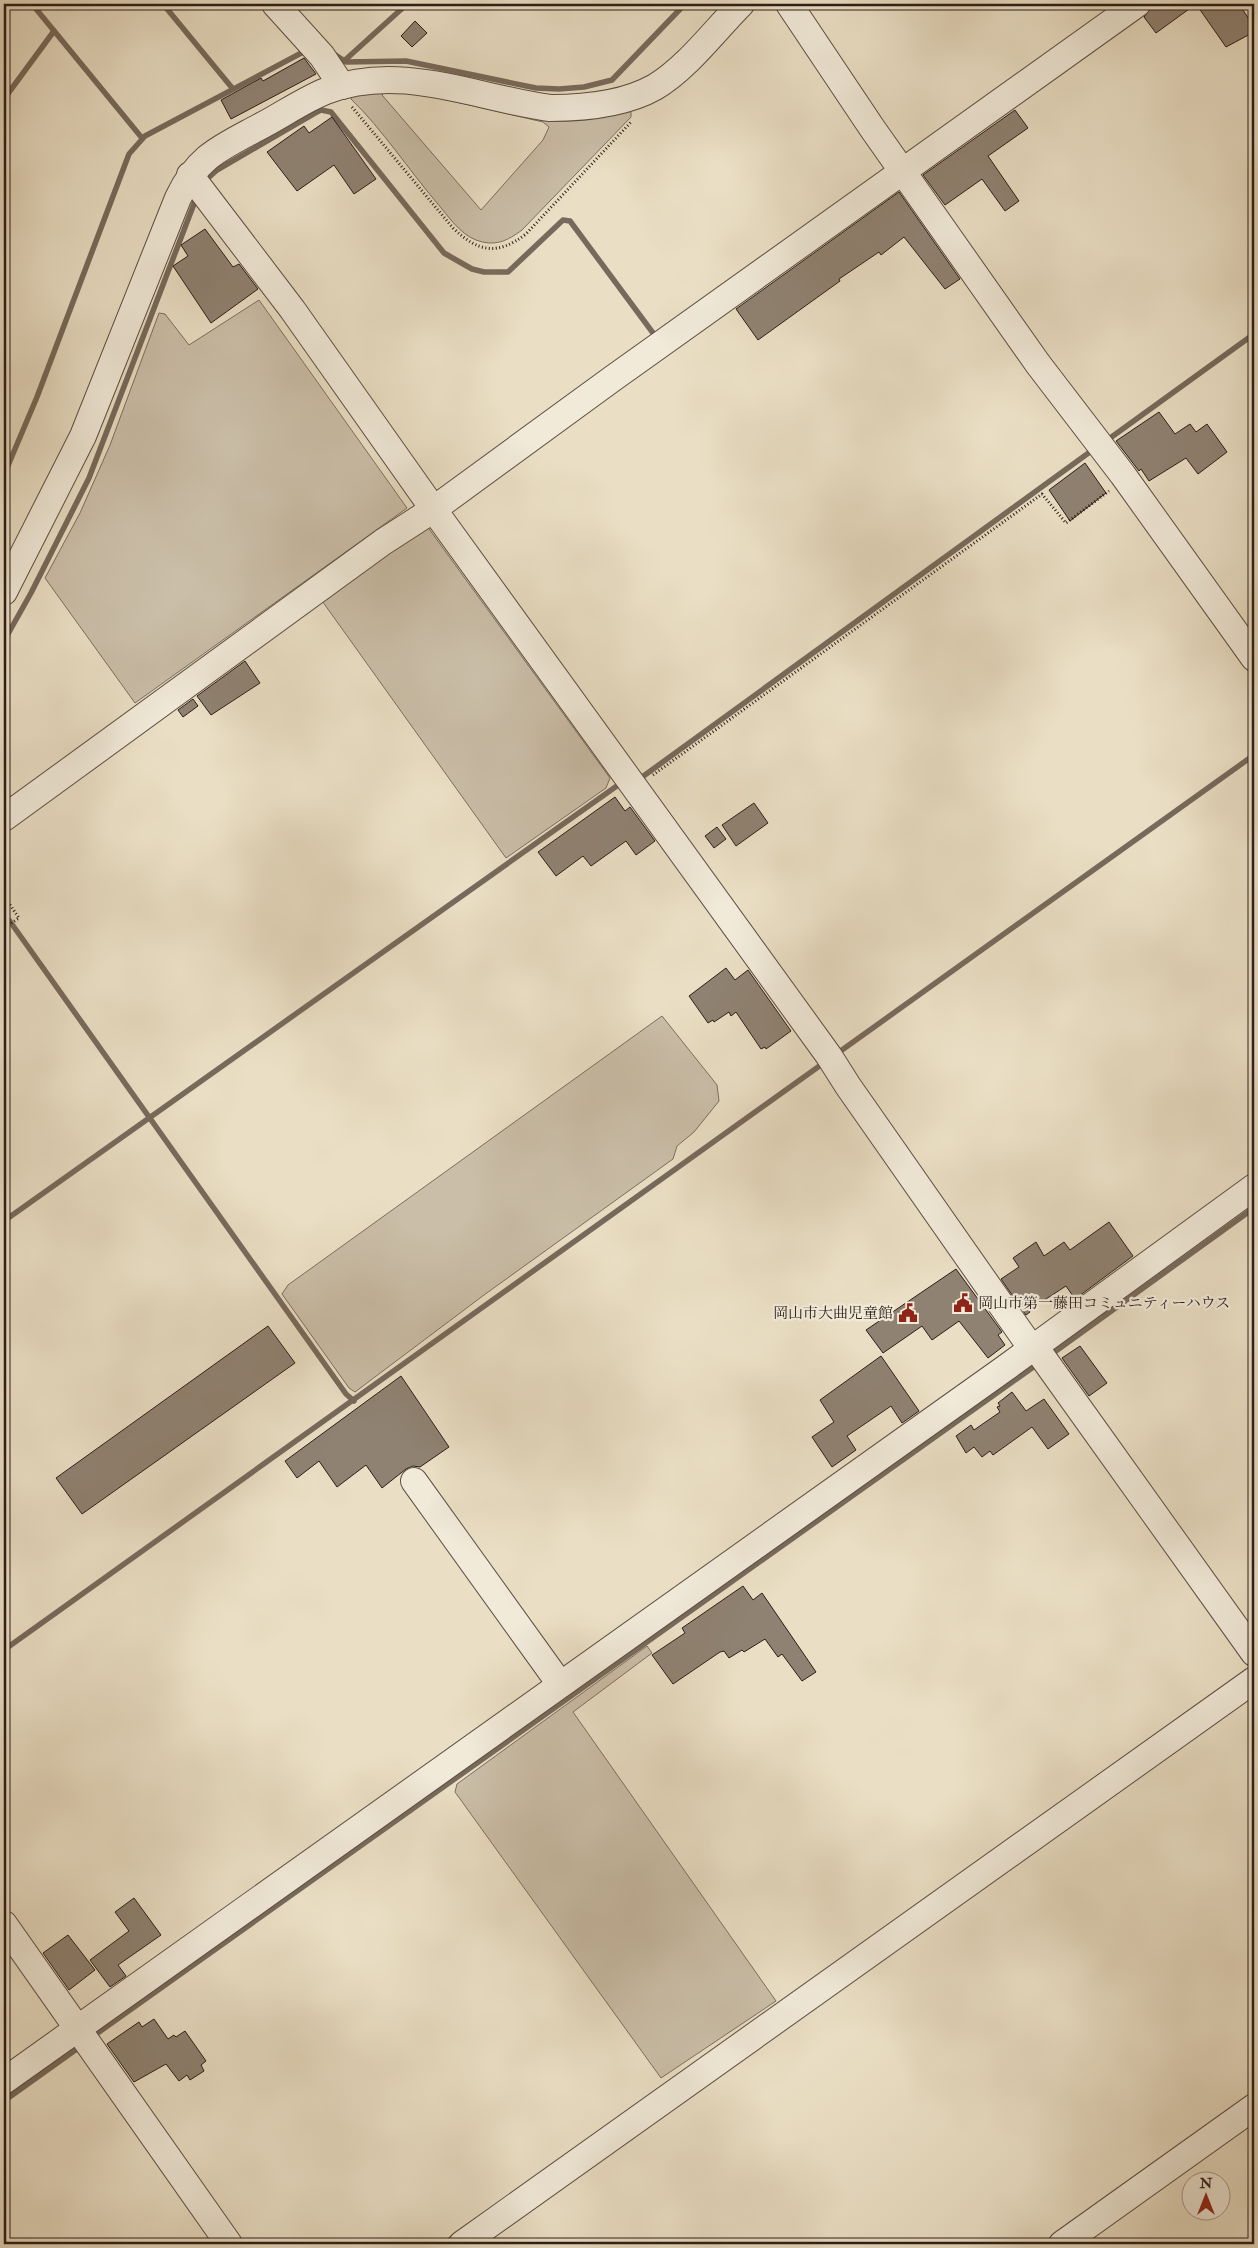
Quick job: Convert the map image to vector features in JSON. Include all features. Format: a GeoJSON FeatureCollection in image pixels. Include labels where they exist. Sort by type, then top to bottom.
{"type":"FeatureCollection","features":[{"type":"Feature","properties":{"kind":"street"},"geometry":{"type":"LineString","coordinates":[[275,4],[313,46],[342,86]]}},
{"type":"Feature","properties":{"kind":"street"},"geometry":{"type":"LineString","coordinates":[[4,592],[83,436],[167,223],[190,175],[206,157],[325,92],[364,81],[411,80],[550,108],[601,104],[645,92],[676,72],[741,4]]}},
{"type":"Feature","properties":{"kind":"street"},"geometry":{"type":"LineString","coordinates":[[789,4],[897,170],[1038,364],[1101,445],[1254,658]]}},
{"type":"Feature","properties":{"kind":"street"},"geometry":{"type":"LineString","coordinates":[[4,818],[383,542],[428,507],[897,170],[1137,4]]}},
{"type":"Feature","properties":{"kind":"street"},"geometry":{"type":"LineString","coordinates":[[190,175],[292,309],[428,507],[635,785],[831,1059],[1025,1339],[1041,1355],[1254,1653]]}},
{"type":"Feature","properties":{"kind":"street"},"geometry":{"type":"LineString","coordinates":[[4,2081],[83,2038],[560,1684],[1041,1355],[1254,1187]]}},
{"type":"Feature","properties":{"kind":"street"},"geometry":{"type":"LineString","coordinates":[[414,1481],[560,1684]]}},
{"type":"Feature","properties":{"kind":"street"},"geometry":{"type":"LineString","coordinates":[[462,2244],[1254,1680]]}},
{"type":"Feature","properties":{"kind":"street"},"geometry":{"type":"LineString","coordinates":[[4,1924],[229,2244]]}},
{"type":"Feature","properties":{"kind":"street"},"geometry":{"type":"LineString","coordinates":[[1062,2244],[1254,2107]]}},
{"type":"Feature","properties":{"kind":"path"},"geometry":{"type":"LineString","coordinates":[[342,86],[346,100],[453,228],[466,241],[481,248],[498,249],[512,245],[526,234],[644,109],[645,92]]}},
{"type":"Feature","properties":{"kind":"path"},"geometry":{"type":"LineString","coordinates":[[635,785],[654,774],[1042,494],[1066,523],[1109,490],[1112,484]]}},
{"type":"Feature","properties":{"kind":"path"},"geometry":{"type":"LineString","coordinates":[[4,896],[19,918],[4,928]]}},
{"type":"Feature","properties":{"kind":"shaded area"},"geometry":{"type":"Polygon","coordinates":[[[364,89],[416,89],[536,116],[575,118],[627,109],[631,112],[631,117],[522,230],[501,242],[489,243],[470,237],[455,224],[374,124],[351,99],[353,93],[364,89]],[[386,90],[382,95],[481,210],[543,140],[549,127],[543,122],[426,95],[386,90]]]}},
{"type":"Feature","properties":{"kind":"shaded area"},"geometry":{"type":"Polygon","coordinates":[[[259,300],[407,508],[135,703],[45,578],[80,513],[110,445],[159,313],[165,314],[189,345],[259,300]]]}},
{"type":"Feature","properties":{"kind":"shaded area"},"geometry":{"type":"Polygon","coordinates":[[[424,522],[610,778],[606,788],[506,858],[320,598],[424,522]]]}},
{"type":"Feature","properties":{"kind":"shaded area"},"geometry":{"type":"Polygon","coordinates":[[[662,1016],[717,1085],[719,1101],[694,1132],[677,1146],[673,1159],[484,1295],[355,1392],[349,1388],[282,1294],[288,1285],[662,1016]]]}},
{"type":"Feature","properties":{"kind":"shaded area"},"geometry":{"type":"Polygon","coordinates":[[[647,1646],[652,1653],[573,1712],[776,2001],[661,2078],[455,1792],[457,1784],[647,1646]]]}},
{"type":"Feature","properties":{"kind":"building"},"geometry":{"type":"Polygon","coordinates":[[[1154,4],[1196,4],[1156,33],[1144,17],[1154,4]]]}},
{"type":"Feature","properties":{"kind":"building"},"geometry":{"type":"Polygon","coordinates":[[[1196,4],[1239,4],[1254,27],[1254,32],[1226,47],[1196,4]]]}},
{"type":"Feature","properties":{"kind":"building"},"geometry":{"type":"Polygon","coordinates":[[[415,21],[427,33],[412,47],[401,36],[415,21]]]}},
{"type":"Feature","properties":{"kind":"building"},"geometry":{"type":"Polygon","coordinates":[[[304,58],[316,74],[231,119],[221,100],[261,78],[263,81],[304,58]]]}},
{"type":"Feature","properties":{"kind":"building"},"geometry":{"type":"Polygon","coordinates":[[[1015,110],[1028,128],[988,156],[1019,201],[1005,211],[982,179],[945,205],[923,175],[1015,110]]]}},
{"type":"Feature","properties":{"kind":"building"},"geometry":{"type":"Polygon","coordinates":[[[332,117],[376,179],[354,194],[334,165],[297,191],[267,152],[304,126],[309,133],[332,117]]]}},
{"type":"Feature","properties":{"kind":"building"},"geometry":{"type":"Polygon","coordinates":[[[899,192],[960,279],[945,289],[904,237],[881,255],[879,252],[839,279],[840,281],[758,340],[736,309],[899,192]]]}},
{"type":"Feature","properties":{"kind":"building"},"geometry":{"type":"Polygon","coordinates":[[[205,229],[233,267],[239,264],[258,289],[211,323],[173,266],[188,256],[181,245],[205,229]]]}},
{"type":"Feature","properties":{"kind":"building"},"geometry":{"type":"Polygon","coordinates":[[[1159,412],[1175,434],[1190,424],[1196,432],[1207,424],[1227,452],[1198,474],[1186,458],[1149,481],[1116,441],[1159,412]]]}},
{"type":"Feature","properties":{"kind":"building"},"geometry":{"type":"Polygon","coordinates":[[[1085,463],[1106,493],[1070,521],[1049,490],[1085,463]]]}},
{"type":"Feature","properties":{"kind":"building"},"geometry":{"type":"Polygon","coordinates":[[[245,661],[260,683],[211,715],[197,696],[245,661]]]}},
{"type":"Feature","properties":{"kind":"building"},"geometry":{"type":"Polygon","coordinates":[[[193,699],[198,706],[183,717],[178,710],[193,699]]]}},
{"type":"Feature","properties":{"kind":"building"},"geometry":{"type":"Polygon","coordinates":[[[615,797],[625,811],[630,807],[655,841],[636,855],[626,841],[591,866],[583,856],[556,876],[538,852],[615,797]]]}},
{"type":"Feature","properties":{"kind":"building"},"geometry":{"type":"Polygon","coordinates":[[[754,803],[768,823],[736,846],[722,825],[754,803]]]}},
{"type":"Feature","properties":{"kind":"building"},"geometry":{"type":"Polygon","coordinates":[[[717,827],[726,839],[714,848],[705,836],[717,827]]]}},
{"type":"Feature","properties":{"kind":"building"},"geometry":{"type":"Polygon","coordinates":[[[726,968],[735,980],[748,970],[791,1031],[766,1049],[765,1047],[761,1049],[736,1012],[731,1016],[729,1012],[714,1022],[713,1020],[708,1023],[689,996],[726,968]]]}},
{"type":"Feature","properties":{"kind":"building"},"geometry":{"type":"Polygon","coordinates":[[[1109,1222],[1133,1256],[1075,1299],[1066,1286],[1029,1310],[1030,1312],[1026,1315],[1001,1279],[1019,1267],[1013,1258],[1036,1242],[1044,1256],[1064,1242],[1070,1250],[1109,1222]]]}},
{"type":"Feature","properties":{"kind":"building"},"geometry":{"type":"Polygon","coordinates":[[[956,1269],[1002,1332],[998,1335],[1005,1345],[988,1358],[959,1321],[932,1340],[922,1326],[883,1353],[866,1330],[956,1269]]]}},
{"type":"Feature","properties":{"kind":"building"},"geometry":{"type":"Polygon","coordinates":[[[268,1326],[295,1363],[82,1514],[56,1478],[268,1326]]]}},
{"type":"Feature","properties":{"kind":"building"},"geometry":{"type":"Polygon","coordinates":[[[1080,1346],[1107,1383],[1089,1396],[1062,1358],[1080,1346]]]}},
{"type":"Feature","properties":{"kind":"building"},"geometry":{"type":"Polygon","coordinates":[[[881,1356],[919,1411],[902,1423],[891,1406],[847,1436],[856,1450],[832,1467],[812,1437],[834,1422],[820,1400],[881,1356]]]}},
{"type":"Feature","properties":{"kind":"building"},"geometry":{"type":"Polygon","coordinates":[[[401,1376],[449,1447],[420,1467],[413,1466],[406,1469],[382,1488],[366,1465],[337,1487],[319,1461],[297,1478],[285,1461],[401,1376]]]}},
{"type":"Feature","properties":{"kind":"building"},"geometry":{"type":"Polygon","coordinates":[[[1012,1392],[1026,1411],[1044,1399],[1069,1434],[1048,1449],[1032,1427],[993,1455],[990,1451],[982,1457],[974,1447],[966,1453],[956,1436],[971,1425],[974,1430],[1000,1412],[997,1407],[1000,1406],[998,1403],[1012,1392]]]}},
{"type":"Feature","properties":{"kind":"building"},"geometry":{"type":"Polygon","coordinates":[[[743,1586],[753,1600],[762,1593],[816,1672],[802,1681],[782,1654],[778,1657],[765,1639],[744,1652],[742,1650],[729,1658],[724,1651],[720,1652],[673,1684],[652,1655],[685,1633],[682,1628],[743,1586]]]}},
{"type":"Feature","properties":{"kind":"building"},"geometry":{"type":"Polygon","coordinates":[[[134,1898],[161,1935],[118,1965],[126,1976],[110,1987],[90,1960],[129,1931],[115,1912],[134,1898]]]}},
{"type":"Feature","properties":{"kind":"building"},"geometry":{"type":"Polygon","coordinates":[[[68,1935],[95,1970],[69,1990],[43,1953],[68,1935]]]}},
{"type":"Feature","properties":{"kind":"building"},"geometry":{"type":"Polygon","coordinates":[[[154,2019],[168,2039],[174,2035],[176,2037],[185,2031],[206,2061],[201,2065],[204,2071],[190,2080],[187,2075],[179,2081],[166,2064],[134,2082],[107,2044],[139,2022],[142,2027],[154,2019]]]}},
{"type":"Feature","properties":{"kind":"waterway"},"geometry":{"type":"LineString","coordinates":[[32,4],[142,138]]}},
{"type":"Feature","properties":{"kind":"waterway"},"geometry":{"type":"LineString","coordinates":[[163,4],[233,89]]}},
{"type":"Feature","properties":{"kind":"waterway"},"geometry":{"type":"LineString","coordinates":[[344,61],[407,4]]}},
{"type":"Feature","properties":{"kind":"waterway"},"geometry":{"type":"LineString","coordinates":[[334,54],[346,62],[406,61],[536,88],[584,87],[612,80],[685,4]]}},
{"type":"Feature","properties":{"kind":"waterway"},"geometry":{"type":"LineString","coordinates":[[4,99],[54,31]]}},
{"type":"Feature","properties":{"kind":"waterway"},"geometry":{"type":"LineString","coordinates":[[4,475],[37,397],[129,154],[145,136],[307,50]]}},
{"type":"Feature","properties":{"kind":"waterway"},"geometry":{"type":"LineString","coordinates":[[207,179],[217,170],[315,113],[321,110],[331,112],[444,253],[472,269],[484,272],[508,272],[563,220],[570,221],[656,337]]}},
{"type":"Feature","properties":{"kind":"waterway"},"geometry":{"type":"LineString","coordinates":[[4,641],[31,593],[89,478],[197,196]]}},
{"type":"Feature","properties":{"kind":"waterway"},"geometry":{"type":"LineString","coordinates":[[1106,441],[1254,334]]}},
{"type":"Feature","properties":{"kind":"waterway"},"geometry":{"type":"LineString","coordinates":[[638,780],[1094,449]]}},
{"type":"Feature","properties":{"kind":"waterway"},"geometry":{"type":"LineString","coordinates":[[1247,665],[1254,675]]}},
{"type":"Feature","properties":{"kind":"waterway"},"geometry":{"type":"LineString","coordinates":[[835,1055],[1254,755]]}},
{"type":"Feature","properties":{"kind":"waterway"},"geometry":{"type":"LineString","coordinates":[[4,1221],[621,783]]}},
{"type":"Feature","properties":{"kind":"waterway"},"geometry":{"type":"LineString","coordinates":[[4,913],[346,1394],[354,1401]]}},
{"type":"Feature","properties":{"kind":"waterway"},"geometry":{"type":"LineString","coordinates":[[4,1650],[825,1062]]}},
{"type":"Feature","properties":{"kind":"waterway"},"geometry":{"type":"LineString","coordinates":[[1049,1356],[1254,1208]]}},
{"type":"Feature","properties":{"kind":"waterway"},"geometry":{"type":"LineString","coordinates":[[92,2037],[1039,1363]]}},
{"type":"Feature","properties":{"kind":"waterway"},"geometry":{"type":"LineString","coordinates":[[4,2101],[81,2046]]}},
{"type":"Feature","properties":{"kind":"waterway"},"geometry":{"type":"LineString","coordinates":[[444,2244],[455,2236]]}},
{"type":"Feature","properties":{"kind":"waterway"},"geometry":{"type":"LineString","coordinates":[[1045,2244],[1055,2237]]}},
{"type":"Feature","properties":{"kind":"place","name":"岡山市第一藤田コミュニティーハウス"},"geometry":{"type":"Point","coordinates":[963,1303]}},
{"type":"Feature","properties":{"kind":"place","name":"岡山市大曲児童館"},"geometry":{"type":"Point","coordinates":[908,1313]}}]}
